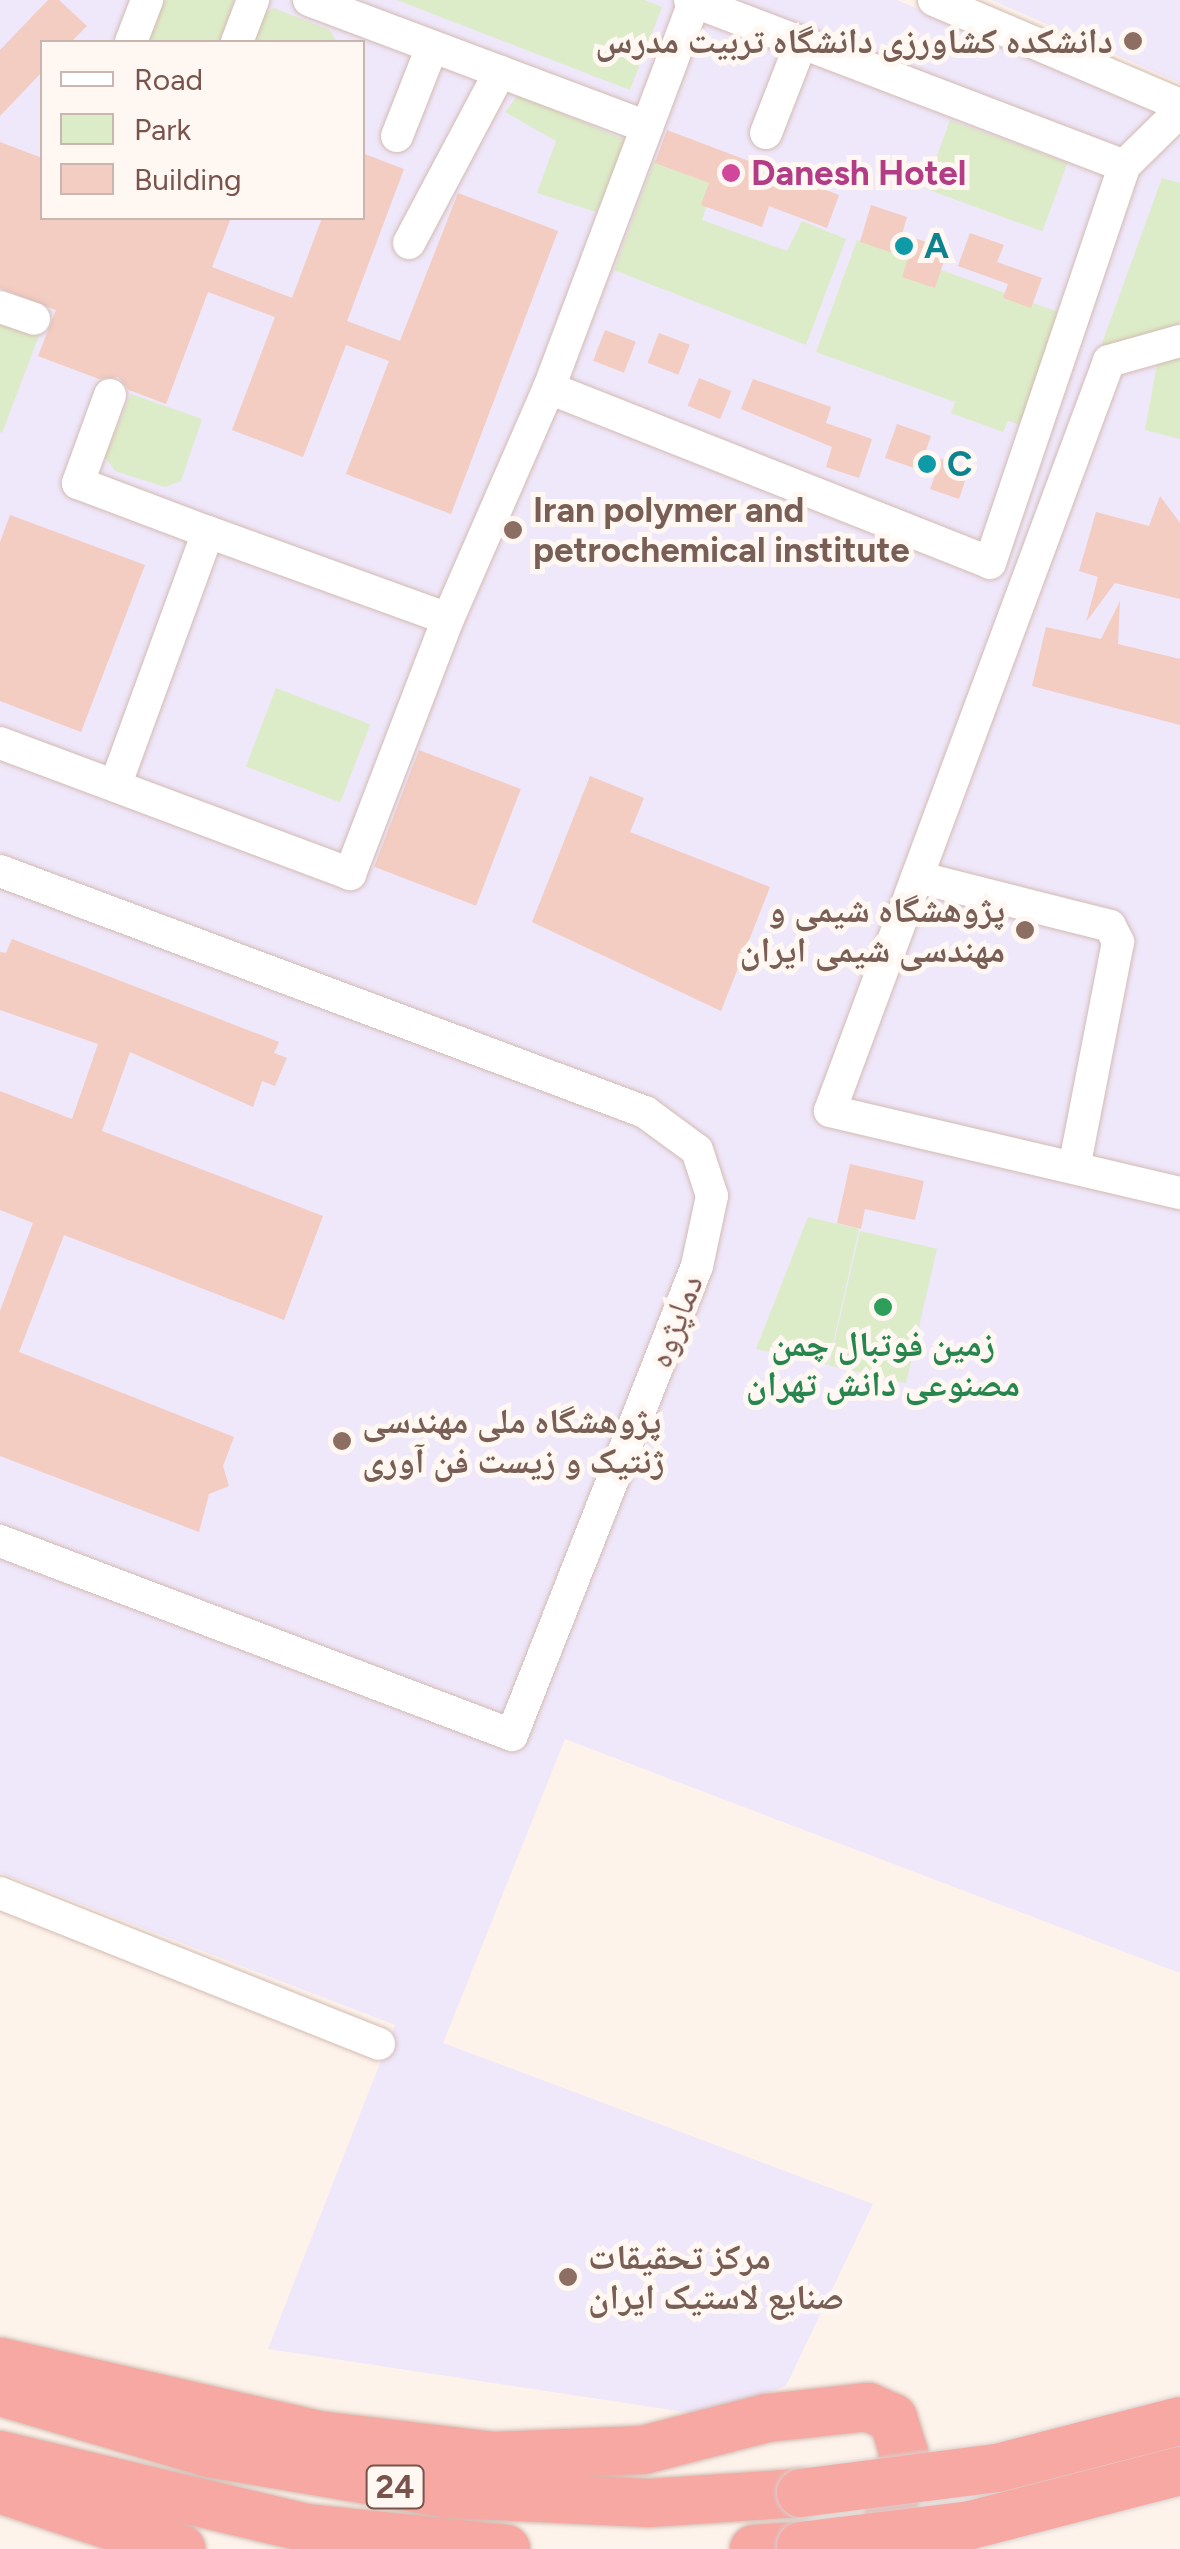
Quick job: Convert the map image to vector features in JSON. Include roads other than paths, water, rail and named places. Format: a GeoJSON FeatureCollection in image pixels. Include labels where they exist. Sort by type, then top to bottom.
{"type":"FeatureCollection","features":[{"type":"Feature","properties":{"kind":"highway"},"geometry":{"type":"LineString","coordinates":[[0,2362],[318,2435],[494,2456],[644,2450],[782,2415],[868,2406],[893,2418],[904,2452],[882,2549]]}},
{"type":"Feature","properties":{"kind":"highway","name":"24"},"geometry":{"type":"LineString","coordinates":[[0,2392],[210,2453],[433,2492],[649,2502],[802,2493],[997,2468],[1180,2421]]}},
{"type":"Feature","properties":{"kind":"highway","name":"24"},"geometry":{"type":"LineString","coordinates":[[0,2455],[306,2528],[506,2549]]}},
{"type":"Feature","properties":{"kind":"highway"},"geometry":{"type":"LineString","coordinates":[[754,2549],[971,2525],[1180,2471]]}},
{"type":"Feature","properties":{"kind":"highway"},"geometry":{"type":"LineString","coordinates":[[0,2489],[182,2549]]}},
{"type":"Feature","properties":{"kind":"street"},"geometry":{"type":"LineString","coordinates":[[132,40],[148,0]]}},
{"type":"Feature","properties":{"kind":"street"},"geometry":{"type":"LineString","coordinates":[[239,40],[253,0]]}},
{"type":"Feature","properties":{"kind":"street"},"geometry":{"type":"LineString","coordinates":[[308,0],[647,127]]}},
{"type":"Feature","properties":{"kind":"street"},"geometry":{"type":"LineString","coordinates":[[549,388],[990,563],[1124,166],[1180,108],[934,0]]}},
{"type":"Feature","properties":{"kind":"street"},"geometry":{"type":"LineString","coordinates":[[0,743],[350,874],[448,618],[549,388],[692,1],[1124,166]]}},
{"type":"Feature","properties":{"kind":"street"},"geometry":{"type":"LineString","coordinates":[[766,132],[801,43]]}},
{"type":"Feature","properties":{"kind":"street"},"geometry":{"type":"LineString","coordinates":[[397,136],[432,47]]}},
{"type":"Feature","properties":{"kind":"street"},"geometry":{"type":"LineString","coordinates":[[410,243],[500,72]]}},
{"type":"Feature","properties":{"kind":"street"},"geometry":{"type":"LineString","coordinates":[[0,307],[34,320]]}},
{"type":"Feature","properties":{"kind":"street"},"geometry":{"type":"LineString","coordinates":[[1180,342],[1109,361],[830,1111],[1180,1193]]}},
{"type":"Feature","properties":{"kind":"street"},"geometry":{"type":"LineString","coordinates":[[110,395],[78,484],[448,618]]}},
{"type":"Feature","properties":{"kind":"street"},"geometry":{"type":"LineString","coordinates":[[114,786],[208,532]]}},
{"type":"Feature","properties":{"kind":"street","name":"دماپژوه"},"geometry":{"type":"LineString","coordinates":[[0,872],[645,1112],[698,1150],[712,1196],[697,1266],[512,1735],[0,1541]]}},
{"type":"Feature","properties":{"kind":"street"},"geometry":{"type":"LineString","coordinates":[[917,878],[1110,926],[1118,942],[1074,1168]]}},
{"type":"Feature","properties":{"kind":"street"},"geometry":{"type":"LineString","coordinates":[[0,1893],[379,2044]]}},
{"type":"Feature","properties":{"kind":"place","name":"دانشکده کشاورزی دانشگاه تربیت مدرس"},"geometry":{"type":"Point","coordinates":[1133,41]}},
{"type":"Feature","properties":{"kind":"place","name":"Danesh Hotel"},"geometry":{"type":"Point","coordinates":[731,173]}},
{"type":"Feature","properties":{"kind":"place","name":"A"},"geometry":{"type":"Point","coordinates":[904,246]}},
{"type":"Feature","properties":{"kind":"place","name":"C"},"geometry":{"type":"Point","coordinates":[927,464]}},
{"type":"Feature","properties":{"kind":"place","name":"Iran polymer and petrochemical institute"},"geometry":{"type":"Point","coordinates":[513,530]}},
{"type":"Feature","properties":{"kind":"place","name":"پژوهشگاه شیمی و مهندسی شیمی ایران"},"geometry":{"type":"Point","coordinates":[1025,930]}},
{"type":"Feature","properties":{"kind":"place","name":"زمین فوتبال چمن مصنوعی دانش تهران"},"geometry":{"type":"Point","coordinates":[883,1307]}},
{"type":"Feature","properties":{"kind":"place","name":"پژوهشگاه ملی مهندسی ژنتیک و زیست فن آوری"},"geometry":{"type":"Point","coordinates":[342,1441]}},
{"type":"Feature","properties":{"kind":"place","name":"مرکز تحقیقات صنایع لاستیک ایران"},"geometry":{"type":"Point","coordinates":[568,2277]}}]}
